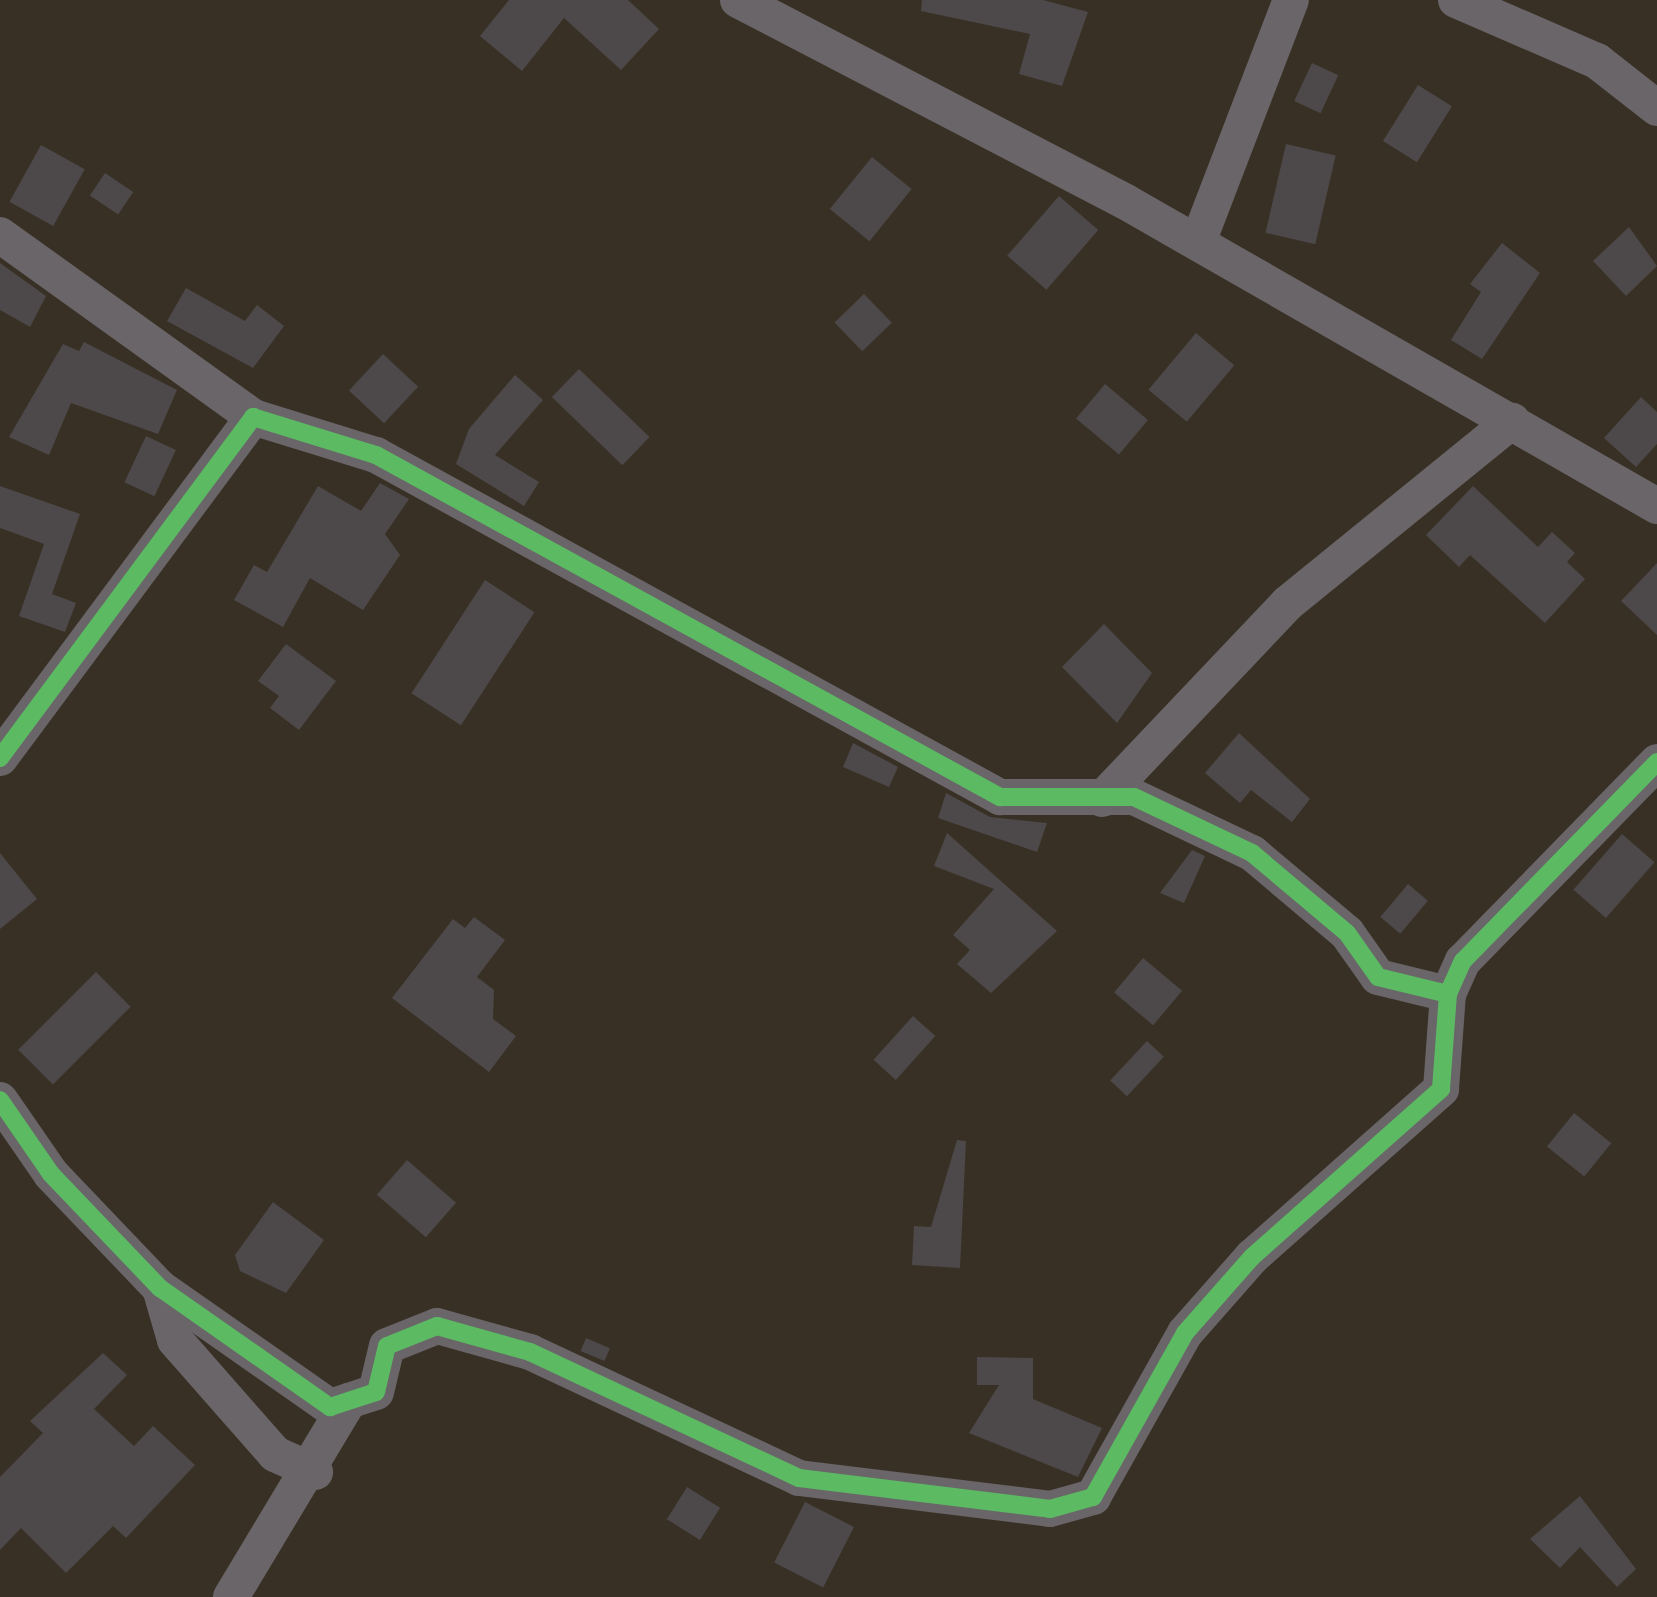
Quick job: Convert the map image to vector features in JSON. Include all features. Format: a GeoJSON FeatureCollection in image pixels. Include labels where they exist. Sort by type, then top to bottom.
{"type":"FeatureCollection","features":[{"type":"Feature","properties":{"kind":"street"},"geometry":{"type":"LineString","coordinates":[[738,0],[1198,242],[1657,506]]}},
{"type":"Feature","properties":{"kind":"street"},"geometry":{"type":"LineString","coordinates":[[1198,242],[1291,0]]}},
{"type":"Feature","properties":{"kind":"street"},"geometry":{"type":"LineString","coordinates":[[1456,0],[1597,62],[1657,108]]}},
{"type":"Feature","properties":{"kind":"street"},"geometry":{"type":"LineString","coordinates":[[0,235],[253,417],[376,455],[1000,797],[1134,797],[1252,853],[1347,933],[1378,977],[1448,994]]}},
{"type":"Feature","properties":{"kind":"street"},"geometry":{"type":"LineString","coordinates":[[0,758],[253,417]]}},
{"type":"Feature","properties":{"kind":"street"},"geometry":{"type":"LineString","coordinates":[[1102,799],[1288,603],[1512,421]]}},
{"type":"Feature","properties":{"kind":"street"},"geometry":{"type":"LineString","coordinates":[[0,1100],[51,1174],[160,1288],[330,1407],[376,1392],[387,1346],[437,1326],[530,1352],[799,1478],[1049,1509],[1093,1497],[1185,1334],[1252,1257],[1441,1089],[1448,994],[1462,961],[1657,762]]}},
{"type":"Feature","properties":{"kind":"street"},"geometry":{"type":"LineString","coordinates":[[160,1288],[176,1340],[275,1454],[315,1472]]}},
{"type":"Feature","properties":{"kind":"street"},"geometry":{"type":"LineString","coordinates":[[231,1597],[315,1472],[349,1401]]}},
{"type":"Feature","properties":{"kind":"building"},"geometry":{"type":"Polygon","coordinates":[[[509,0],[628,0],[659,29],[621,70],[564,18],[522,71],[480,36],[509,0]]]}},
{"type":"Feature","properties":{"kind":"building"},"geometry":{"type":"Polygon","coordinates":[[[922,0],[1043,0],[1088,12],[1062,86],[1019,74],[1030,34],[921,11],[922,0]]]}},
{"type":"Feature","properties":{"kind":"building"},"geometry":{"type":"Polygon","coordinates":[[[1312,63],[1338,75],[1321,113],[1294,101],[1312,63]]]}},
{"type":"Feature","properties":{"kind":"building"},"geometry":{"type":"Polygon","coordinates":[[[1418,85],[1452,106],[1417,162],[1383,141],[1418,85]]]}},
{"type":"Feature","properties":{"kind":"building"},"geometry":{"type":"Polygon","coordinates":[[[1286,144],[1336,155],[1315,244],[1266,233],[1286,144]]]}},
{"type":"Feature","properties":{"kind":"building"},"geometry":{"type":"Polygon","coordinates":[[[41,145],[85,169],[53,226],[9,202],[41,145]]]}},
{"type":"Feature","properties":{"kind":"building"},"geometry":{"type":"Polygon","coordinates":[[[872,157],[912,189],[869,241],[830,209],[872,157]]]}},
{"type":"Feature","properties":{"kind":"building"},"geometry":{"type":"Polygon","coordinates":[[[105,173],[133,192],[118,214],[90,195],[105,173]]]}},
{"type":"Feature","properties":{"kind":"building"},"geometry":{"type":"Polygon","coordinates":[[[1059,196],[1098,230],[1046,290],[1007,256],[1059,196]]]}},
{"type":"Feature","properties":{"kind":"building"},"geometry":{"type":"Polygon","coordinates":[[[1629,227],[1657,266],[1626,296],[1593,261],[1629,227]]]}},
{"type":"Feature","properties":{"kind":"building"},"geometry":{"type":"Polygon","coordinates":[[[1502,243],[1540,273],[1482,359],[1451,340],[1481,292],[1470,284],[1502,243]]]}},
{"type":"Feature","properties":{"kind":"building"},"geometry":{"type":"Polygon","coordinates":[[[0,263],[46,296],[30,327],[0,310],[0,263]]]}},
{"type":"Feature","properties":{"kind":"building"},"geometry":{"type":"Polygon","coordinates":[[[186,288],[245,321],[257,305],[284,326],[253,368],[167,321],[186,288]]]}},
{"type":"Feature","properties":{"kind":"building"},"geometry":{"type":"Polygon","coordinates":[[[864,294],[892,323],[862,351],[835,322],[864,294]]]}},
{"type":"Feature","properties":{"kind":"building"},"geometry":{"type":"Polygon","coordinates":[[[1196,333],[1234,365],[1187,422],[1148,390],[1196,333]]]}},
{"type":"Feature","properties":{"kind":"building"},"geometry":{"type":"Polygon","coordinates":[[[84,342],[177,390],[158,434],[71,403],[49,455],[9,437],[63,344],[79,351],[84,342]]]}},
{"type":"Feature","properties":{"kind":"building"},"geometry":{"type":"Polygon","coordinates":[[[383,354],[418,387],[384,423],[349,391],[383,354]]]}},
{"type":"Feature","properties":{"kind":"building"},"geometry":{"type":"Polygon","coordinates":[[[579,369],[649,437],[622,465],[552,397],[579,369]]]}},
{"type":"Feature","properties":{"kind":"building"},"geometry":{"type":"Polygon","coordinates":[[[515,375],[543,400],[495,455],[539,482],[524,506],[456,464],[469,429],[515,375]]]}},
{"type":"Feature","properties":{"kind":"building"},"geometry":{"type":"Polygon","coordinates":[[[1105,384],[1148,420],[1119,454],[1076,418],[1105,384]]]}},
{"type":"Feature","properties":{"kind":"building"},"geometry":{"type":"Polygon","coordinates":[[[1641,397],[1657,412],[1657,444],[1636,467],[1604,438],[1641,397]]]}},
{"type":"Feature","properties":{"kind":"building"},"geometry":{"type":"Polygon","coordinates":[[[146,436],[176,450],[154,496],[124,482],[146,436]]]}},
{"type":"Feature","properties":{"kind":"building"},"geometry":{"type":"Polygon","coordinates":[[[380,483],[409,499],[385,534],[400,555],[363,610],[310,578],[283,627],[234,600],[254,565],[267,572],[318,486],[361,511],[380,483]]]}},
{"type":"Feature","properties":{"kind":"building"},"geometry":{"type":"Polygon","coordinates":[[[0,486],[80,514],[52,594],[76,603],[65,632],[19,616],[44,544],[0,528],[0,486]]]}},
{"type":"Feature","properties":{"kind":"building"},"geometry":{"type":"Polygon","coordinates":[[[1473,486],[1538,547],[1552,532],[1575,553],[1567,562],[1585,579],[1545,623],[1470,555],[1459,567],[1426,535],[1473,486]]]}},
{"type":"Feature","properties":{"kind":"building"},"geometry":{"type":"Polygon","coordinates":[[[1657,563],[1657,635],[1621,601],[1657,563]]]}},
{"type":"Feature","properties":{"kind":"building"},"geometry":{"type":"Polygon","coordinates":[[[485,580],[534,612],[461,725],[411,693],[485,580]]]}},
{"type":"Feature","properties":{"kind":"building"},"geometry":{"type":"Polygon","coordinates":[[[1104,624],[1152,673],[1117,723],[1062,667],[1104,624]]]}},
{"type":"Feature","properties":{"kind":"building"},"geometry":{"type":"Polygon","coordinates":[[[286,644],[336,681],[299,730],[270,708],[279,696],[258,681],[286,644]]]}},
{"type":"Feature","properties":{"kind":"building"},"geometry":{"type":"Polygon","coordinates":[[[1239,733],[1310,799],[1292,822],[1251,790],[1240,803],[1205,773],[1239,733]]]}},
{"type":"Feature","properties":{"kind":"building"},"geometry":{"type":"Polygon","coordinates":[[[853,743],[898,767],[889,787],[843,767],[853,743]]]}},
{"type":"Feature","properties":{"kind":"building"},"geometry":{"type":"Polygon","coordinates":[[[946,793],[990,817],[1047,823],[1037,852],[938,818],[946,793]]]}},
{"type":"Feature","properties":{"kind":"building"},"geometry":{"type":"Polygon","coordinates":[[[947,833],[1057,931],[991,993],[957,964],[970,950],[953,935],[994,889],[934,866],[947,833]]]}},
{"type":"Feature","properties":{"kind":"building"},"geometry":{"type":"Polygon","coordinates":[[[1622,834],[1654,862],[1606,918],[1573,890],[1622,834]]]}},
{"type":"Feature","properties":{"kind":"building"},"geometry":{"type":"Polygon","coordinates":[[[1192,850],[1205,856],[1184,903],[1160,893],[1192,850]]]}},
{"type":"Feature","properties":{"kind":"building"},"geometry":{"type":"Polygon","coordinates":[[[0,853],[37,899],[0,929],[0,853]]]}},
{"type":"Feature","properties":{"kind":"building"},"geometry":{"type":"Polygon","coordinates":[[[1408,884],[1428,901],[1400,934],[1380,917],[1408,884]]]}},
{"type":"Feature","properties":{"kind":"building"},"geometry":{"type":"Polygon","coordinates":[[[474,917],[505,940],[477,977],[494,990],[493,1019],[516,1036],[489,1072],[392,998],[453,919],[465,928],[474,917]]]}},
{"type":"Feature","properties":{"kind":"building"},"geometry":{"type":"Polygon","coordinates":[[[1143,958],[1182,991],[1153,1025],[1114,992],[1143,958]]]}},
{"type":"Feature","properties":{"kind":"building"},"geometry":{"type":"Polygon","coordinates":[[[96,972],[131,1007],[53,1084],[18,1050],[96,972]]]}},
{"type":"Feature","properties":{"kind":"building"},"geometry":{"type":"Polygon","coordinates":[[[913,1016],[935,1036],[896,1080],[874,1060],[913,1016]]]}},
{"type":"Feature","properties":{"kind":"building"},"geometry":{"type":"Polygon","coordinates":[[[1147,1041],[1164,1057],[1127,1096],[1110,1080],[1147,1041]]]}},
{"type":"Feature","properties":{"kind":"building"},"geometry":{"type":"Polygon","coordinates":[[[1574,1113],[1611,1143],[1584,1177],[1547,1146],[1574,1113]]]}},
{"type":"Feature","properties":{"kind":"building"},"geometry":{"type":"Polygon","coordinates":[[[957,1140],[966,1141],[960,1268],[912,1265],[914,1226],[931,1227],[957,1140]]]}},
{"type":"Feature","properties":{"kind":"building"},"geometry":{"type":"Polygon","coordinates":[[[407,1160],[456,1203],[426,1237],[377,1195],[407,1160]]]}},
{"type":"Feature","properties":{"kind":"building"},"geometry":{"type":"Polygon","coordinates":[[[273,1202],[324,1240],[286,1293],[240,1271],[235,1255],[273,1202]]]}},
{"type":"Feature","properties":{"kind":"building"},"geometry":{"type":"Polygon","coordinates":[[[586,1338],[610,1348],[604,1361],[581,1351],[586,1338]]]}},
{"type":"Feature","properties":{"kind":"building"},"geometry":{"type":"Polygon","coordinates":[[[103,1353],[127,1375],[94,1409],[134,1446],[153,1426],[195,1465],[126,1538],[113,1526],[66,1573],[21,1528],[0,1550],[0,1477],[43,1433],[30,1421],[103,1353]]]}},
{"type":"Feature","properties":{"kind":"building"},"geometry":{"type":"Polygon","coordinates":[[[977,1357],[1033,1358],[1033,1399],[1102,1428],[1078,1477],[969,1433],[999,1385],[977,1385],[977,1357]]]}},
{"type":"Feature","properties":{"kind":"building"},"geometry":{"type":"Polygon","coordinates":[[[687,1487],[720,1508],[700,1540],[667,1519],[687,1487]]]}},
{"type":"Feature","properties":{"kind":"building"},"geometry":{"type":"Polygon","coordinates":[[[1580,1496],[1636,1569],[1617,1587],[1580,1547],[1560,1568],[1530,1539],[1580,1496]]]}},
{"type":"Feature","properties":{"kind":"building"},"geometry":{"type":"Polygon","coordinates":[[[805,1502],[854,1527],[823,1588],[774,1563],[805,1502]]]}},
{"type":"Feature","properties":{"kind":"cycle path"},"geometry":{"type":"LineString","coordinates":[[0,758],[253,417],[376,455],[1000,797],[1134,797],[1252,853],[1347,933],[1378,977],[1448,994]]}},
{"type":"Feature","properties":{"kind":"cycle path"},"geometry":{"type":"LineString","coordinates":[[0,1100],[51,1174],[160,1288],[330,1407],[376,1392],[387,1346],[437,1326],[530,1352],[799,1478],[1050,1509],[1093,1497],[1185,1333],[1252,1257],[1441,1089],[1448,994],[1463,961],[1657,762]]}}]}
